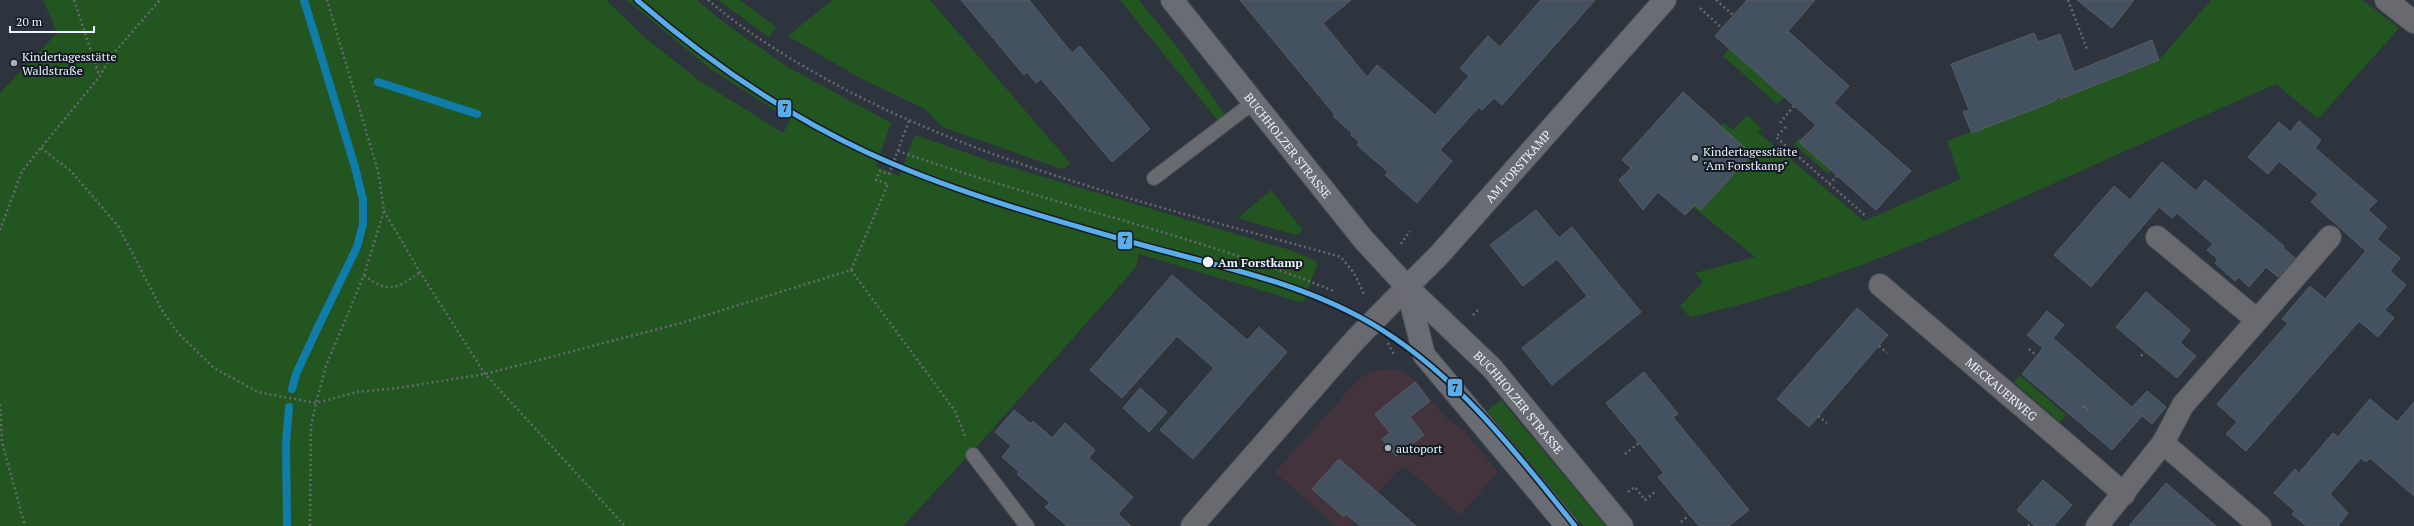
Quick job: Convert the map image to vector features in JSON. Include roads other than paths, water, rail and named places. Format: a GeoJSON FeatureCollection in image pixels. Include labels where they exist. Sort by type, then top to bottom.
{"type":"FeatureCollection","features":[{"type":"Feature","properties":{"kind":"main road","name":"BUCHHOLZER STRASSE"},"geometry":{"type":"LineString","coordinates":[[1172,0],[1255,101],[1364,239],[1407,287],[1492,368],[1622,526]]}},
{"type":"Feature","properties":{"kind":"main road","name":"AM FORSTKAMP"},"geometry":{"type":"LineString","coordinates":[[1407,287],[1440,254],[1665,0]]}},
{"type":"Feature","properties":{"kind":"main road","name":"BUCHHOLZER STRASSE"},"geometry":{"type":"LineString","coordinates":[[1407,287],[1424,355],[1567,526]]}},
{"type":"Feature","properties":{"kind":"street"},"geometry":{"type":"LineString","coordinates":[[2386,0],[2414,22]]}},
{"type":"Feature","properties":{"kind":"street"},"geometry":{"type":"LineString","coordinates":[[2157,237],[2257,320]]}},
{"type":"Feature","properties":{"kind":"street"},"geometry":{"type":"LineString","coordinates":[[2097,526],[2124,494],[2163,443],[2183,405],[2330,237]]}},
{"type":"Feature","properties":{"kind":"street","name":"MECKAUERWEG"},"geometry":{"type":"LineString","coordinates":[[1880,285],[1967,362],[1999,384],[2124,494]]}},
{"type":"Feature","properties":{"kind":"street","name":"AM FORSTKAMP"},"geometry":{"type":"LineString","coordinates":[[1192,526],[1355,340],[1407,287]]}},
{"type":"Feature","properties":{"kind":"street"},"geometry":{"type":"LineString","coordinates":[[2163,443],[2260,526]]}},
{"type":"Feature","properties":{"kind":"lane"},"geometry":{"type":"LineString","coordinates":[[1154,178],[1255,101]]}},
{"type":"Feature","properties":{"kind":"lane"},"geometry":{"type":"LineString","coordinates":[[973,455],[1027,526]]}},
{"type":"Feature","properties":{"kind":"waterway"},"geometry":{"type":"LineString","coordinates":[[292,389],[296,374],[357,247],[363,224],[363,200],[355,167],[304,0]]}},
{"type":"Feature","properties":{"kind":"waterway"},"geometry":{"type":"LineString","coordinates":[[378,82],[477,114]]}},
{"type":"Feature","properties":{"kind":"waterway"},"geometry":{"type":"LineString","coordinates":[[287,526],[286,442],[289,407]]}},
{"type":"Feature","properties":{"kind":"place","name":"Kindertagesstätte Waldstraße"},"geometry":{"type":"Point","coordinates":[14,63]}},
{"type":"Feature","properties":{"kind":"place","name":"Kindertagesstätte \"Am Forstkamp\""},"geometry":{"type":"Point","coordinates":[1695,158]}},
{"type":"Feature","properties":{"kind":"place","name":"Am Forstkamp"},"geometry":{"type":"Point","coordinates":[1208,262]}},
{"type":"Feature","properties":{"kind":"place","name":"autoport"},"geometry":{"type":"Point","coordinates":[1388,448]}}]}
